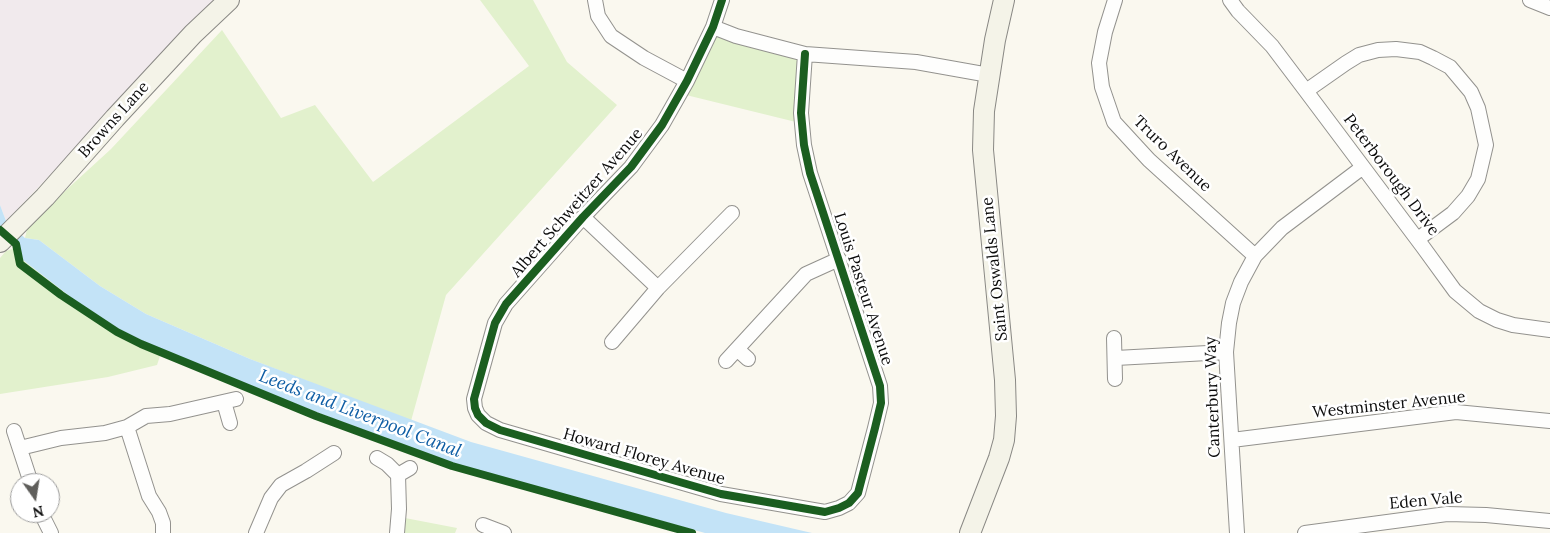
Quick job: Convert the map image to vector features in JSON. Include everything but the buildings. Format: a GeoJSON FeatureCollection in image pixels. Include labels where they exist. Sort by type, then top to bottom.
{"type":"FeatureCollection","features":[{"type":"Feature","properties":{"kind":"street","name":"Browns Lane"},"geometry":{"type":"LineString","coordinates":[[1,241],[45,197],[193,34],[229,0]]}},
{"type":"Feature","properties":{"kind":"street"},"geometry":{"type":"LineString","coordinates":[[595,0],[598,16],[611,36],[644,58],[688,81]]}},
{"type":"Feature","properties":{"kind":"street","name":"Albert Schweitzer Avenue"},"geometry":{"type":"LineString","coordinates":[[474,399],[495,323],[506,304],[630,167],[662,125],[688,81],[713,27],[722,0]]}},
{"type":"Feature","properties":{"kind":"street","name":"Saint Oswalds Lane"},"geometry":{"type":"LineString","coordinates":[[970,533],[1004,440],[1006,416],[1005,380],[983,150],[984,111],[1004,0]]}},
{"type":"Feature","properties":{"kind":"street","name":"Truro Avenue"},"geometry":{"type":"LineString","coordinates":[[1115,0],[1105,32],[1099,63],[1102,87],[1114,122],[1149,160],[1255,256]]}},
{"type":"Feature","properties":{"kind":"street","name":"Peterborough Drive"},"geometry":{"type":"LineString","coordinates":[[1230,0],[1238,11],[1272,46],[1418,239],[1454,291],[1479,312],[1513,325],[1550,330]]}},
{"type":"Feature","properties":{"kind":"street"},"geometry":{"type":"LineString","coordinates":[[1530,0],[1550,8]]}},
{"type":"Feature","properties":{"kind":"street"},"geometry":{"type":"LineString","coordinates":[[713,27],[736,36],[805,54],[916,62],[990,75]]}},
{"type":"Feature","properties":{"kind":"street"},"geometry":{"type":"LineString","coordinates":[[1306,91],[1359,56],[1378,50],[1396,49],[1420,52],[1433,58],[1450,68],[1471,92],[1478,108],[1486,145],[1478,179],[1468,196],[1453,213],[1418,239]]}},
{"type":"Feature","properties":{"kind":"street","name":"Louis Pasteur Avenue"},"geometry":{"type":"LineString","coordinates":[[805,54],[801,113],[804,145],[810,173],[872,359],[880,386],[881,402],[858,493],[850,503],[825,512]]}},
{"type":"Feature","properties":{"kind":"street","name":"Canterbury Way"},"geometry":{"type":"LineString","coordinates":[[1237,533],[1226,352],[1228,323],[1233,303],[1241,282],[1255,256],[1282,228],[1363,166]]}},
{"type":"Feature","properties":{"kind":"street"},"geometry":{"type":"LineString","coordinates":[[612,342],[658,288],[732,212]]}},
{"type":"Feature","properties":{"kind":"street"},"geometry":{"type":"LineString","coordinates":[[583,217],[658,288]]}},
{"type":"Feature","properties":{"kind":"street"},"geometry":{"type":"LineString","coordinates":[[726,361],[806,274],[839,259]]}},
{"type":"Feature","properties":{"kind":"street"},"geometry":{"type":"LineString","coordinates":[[1114,338],[1116,358],[1115,379]]}},
{"type":"Feature","properties":{"kind":"street"},"geometry":{"type":"LineString","coordinates":[[737,349],[748,359]]}},
{"type":"Feature","properties":{"kind":"street"},"geometry":{"type":"LineString","coordinates":[[1116,358],[1226,352]]}},
{"type":"Feature","properties":{"kind":"street","name":"Howard Florey Avenue"},"geometry":{"type":"LineString","coordinates":[[474,399],[474,408],[478,416],[486,423],[500,430],[721,494],[825,512]]}},
{"type":"Feature","properties":{"kind":"street"},"geometry":{"type":"LineString","coordinates":[[20,448],[61,438],[105,433],[128,427],[146,416],[170,414],[230,401],[230,423]]}},
{"type":"Feature","properties":{"kind":"street","name":"Westminster Avenue"},"geometry":{"type":"LineString","coordinates":[[1232,440],[1456,412],[1550,422]]}},
{"type":"Feature","properties":{"kind":"street"},"geometry":{"type":"LineString","coordinates":[[128,427],[149,496],[159,512],[163,523],[163,533]]}},
{"type":"Feature","properties":{"kind":"street"},"geometry":{"type":"LineString","coordinates":[[14,431],[28,473]]}},
{"type":"Feature","properties":{"kind":"street"},"geometry":{"type":"LineString","coordinates":[[256,533],[271,498],[281,485],[334,453]]}},
{"type":"Feature","properties":{"kind":"street"},"geometry":{"type":"LineString","coordinates":[[377,458],[404,472],[397,533]]}},
{"type":"Feature","properties":{"kind":"street","name":"Eden Vale"},"geometry":{"type":"LineString","coordinates":[[1306,533],[1447,514],[1486,515],[1550,522]]}},
{"type":"Feature","properties":{"kind":"street"},"geometry":{"type":"LineString","coordinates":[[483,525],[504,533]]}},
{"type":"Feature","properties":{"kind":"shaded area"},"geometry":{"type":"Polygon","coordinates":[[[0,0],[217,0],[6,221],[0,205],[0,0]]]}},
{"type":"Feature","properties":{"kind":"green space"},"geometry":{"type":"Polygon","coordinates":[[[480,0],[533,0],[567,62],[617,105],[446,295],[411,421],[250,359],[146,314],[100,286],[39,240],[25,238],[28,225],[111,149],[222,30],[281,118],[315,105],[373,182],[529,66],[480,0]]]}},
{"type":"Feature","properties":{"kind":"green space"},"geometry":{"type":"Polygon","coordinates":[[[714,30],[801,56],[800,123],[682,94],[714,30]]]}},
{"type":"Feature","properties":{"kind":"green space"},"geometry":{"type":"Polygon","coordinates":[[[19,247],[23,260],[72,298],[122,331],[162,350],[157,365],[108,377],[0,394],[0,258],[6,251],[19,247]]]}},
{"type":"Feature","properties":{"kind":"green space"},"geometry":{"type":"Polygon","coordinates":[[[405,518],[457,528],[455,533],[403,533],[405,518]]]}},
{"type":"Feature","properties":{"kind":"water","name":"Leeds and Liverpool Canal"},"geometry":{"type":"Polygon","coordinates":[[[0,205],[6,221],[25,238],[39,240],[100,286],[146,314],[250,359],[471,442],[726,513],[812,533],[705,533],[453,463],[235,380],[162,350],[122,331],[72,298],[23,260],[19,246],[0,227],[0,205]]]}},
{"type":"Feature","properties":{"kind":"cycle path"},"geometry":{"type":"LineString","coordinates":[[722,0],[713,27],[687,81],[662,125],[631,167],[583,217],[506,304],[495,323],[474,399],[478,415],[486,423],[500,430],[721,494],[825,512],[849,503],[858,493],[881,403],[880,386],[810,173],[804,145],[801,113],[805,54]]}},
{"type":"Feature","properties":{"kind":"cycle path"},"geometry":{"type":"LineString","coordinates":[[0,230],[16,244],[20,264],[61,295],[117,332],[141,344],[316,416],[452,466],[692,533]]}}]}
